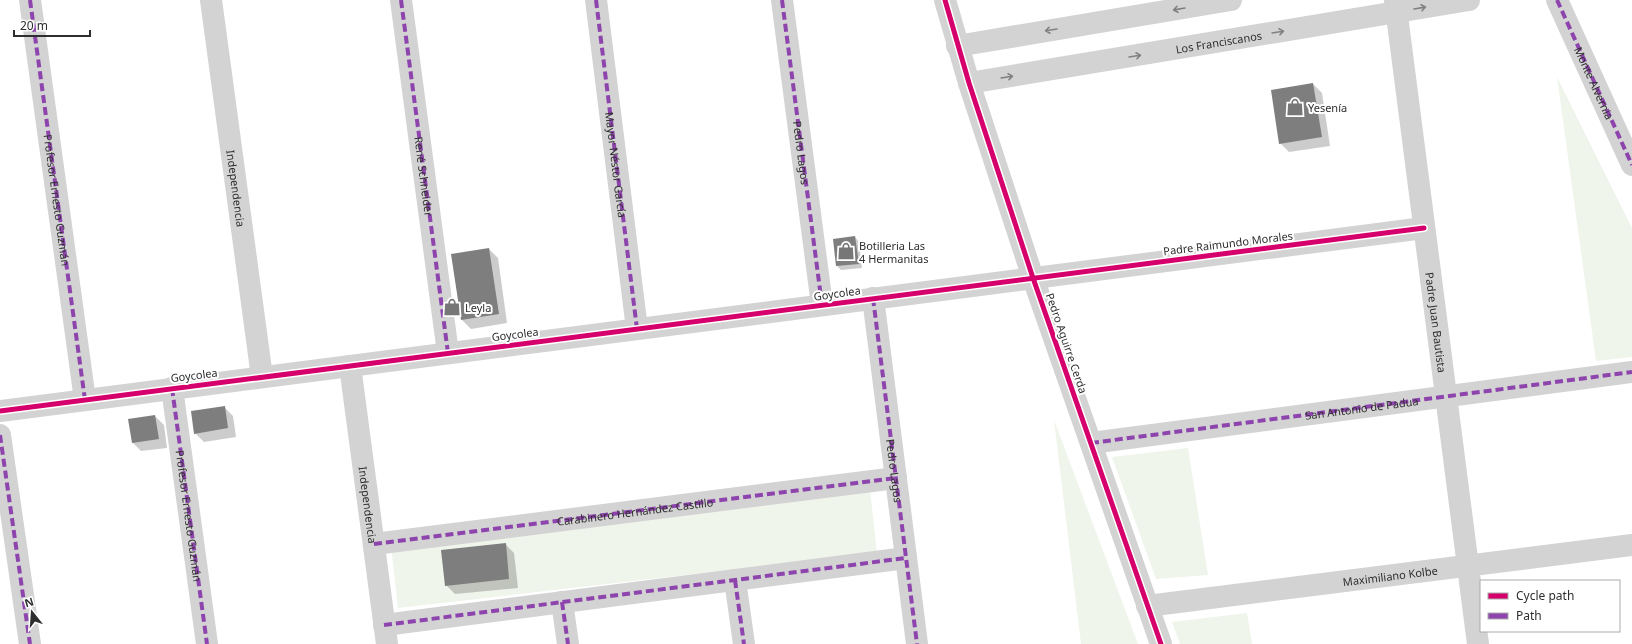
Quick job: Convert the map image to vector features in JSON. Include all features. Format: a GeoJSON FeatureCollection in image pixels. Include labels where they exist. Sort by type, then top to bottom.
{"type":"FeatureCollection","features":[{"type":"Feature","properties":{"kind":"street","name":"Profesor Ernesto Guzmán"},"geometry":{"type":"LineString","coordinates":[[30,0],[85,400]]}},
{"type":"Feature","properties":{"kind":"street","name":"Independencia"},"geometry":{"type":"LineString","coordinates":[[212,0],[262,377]]}},
{"type":"Feature","properties":{"kind":"street","name":"René Schneider"},"geometry":{"type":"LineString","coordinates":[[401,0],[448,353]]}},
{"type":"Feature","properties":{"kind":"street","name":"Mayor Néstor García"},"geometry":{"type":"LineString","coordinates":[[596,0],[637,329]]}},
{"type":"Feature","properties":{"kind":"street","name":"Pedro Lagos"},"geometry":{"type":"LineString","coordinates":[[782,0],[822,305]]}},
{"type":"Feature","properties":{"kind":"street","name":"Pedro Aguirre Cerda"},"geometry":{"type":"LineString","coordinates":[[946,0],[957,46],[1033,278],[1161,644]]}},
{"type":"Feature","properties":{"kind":"street"},"geometry":{"type":"LineString","coordinates":[[957,46],[1231,0]]}},
{"type":"Feature","properties":{"kind":"street","name":"Los Franciscanos"},"geometry":{"type":"LineString","coordinates":[[969,83],[1396,6],[1469,0]]}},
{"type":"Feature","properties":{"kind":"street","name":"Monte Alvernia"},"geometry":{"type":"LineString","coordinates":[[1557,0],[1632,165]]}},
{"type":"Feature","properties":{"kind":"street","name":"Padre Juan Bautista"},"geometry":{"type":"LineString","coordinates":[[1396,6],[1478,644]]}},
{"type":"Feature","properties":{"kind":"street","name":"Padre Raimundo Morales"},"geometry":{"type":"LineString","coordinates":[[1033,278],[1424,228]]}},
{"type":"Feature","properties":{"kind":"street","name":"Goycolea"},"geometry":{"type":"LineString","coordinates":[[0,411],[1033,278]]}},
{"type":"Feature","properties":{"kind":"street","name":"Pedro Lagos"},"geometry":{"type":"LineString","coordinates":[[873,298],[917,644]]}},
{"type":"Feature","properties":{"kind":"street","name":"Independencia"},"geometry":{"type":"LineString","coordinates":[[350,366],[386,634]]}},
{"type":"Feature","properties":{"kind":"street","name":"San Antonio de Padua"},"geometry":{"type":"LineString","coordinates":[[1091,443],[1632,372]]}},
{"type":"Feature","properties":{"kind":"street","name":"Profesor Ernesto Guzmán"},"geometry":{"type":"LineString","coordinates":[[172,388],[207,644]]}},
{"type":"Feature","properties":{"kind":"street"},"geometry":{"type":"LineString","coordinates":[[0,435],[30,644]]}},
{"type":"Feature","properties":{"kind":"street","name":"Carabinero Hernández Castillo"},"geometry":{"type":"LineString","coordinates":[[374,544],[896,478]]}},
{"type":"Feature","properties":{"kind":"street","name":"Maximiliano Kolbe"},"geometry":{"type":"LineString","coordinates":[[1147,606],[1632,545]]}},
{"type":"Feature","properties":{"kind":"street"},"geometry":{"type":"LineString","coordinates":[[386,634],[562,602],[906,558]]}},
{"type":"Feature","properties":{"kind":"street"},"geometry":{"type":"LineString","coordinates":[[735,580],[744,644]]}},
{"type":"Feature","properties":{"kind":"street"},"geometry":{"type":"LineString","coordinates":[[562,602],[568,644]]}},
{"type":"Feature","properties":{"kind":"shaded area"},"geometry":{"type":"Polygon","coordinates":[[[1557,77],[1632,228],[1632,357],[1596,361],[1557,77]]]}},
{"type":"Feature","properties":{"kind":"shaded area"},"geometry":{"type":"Polygon","coordinates":[[[1054,420],[1138,644],[1081,644],[1054,420]]]}},
{"type":"Feature","properties":{"kind":"shaded area"},"geometry":{"type":"Polygon","coordinates":[[[1188,448],[1208,575],[1156,579],[1112,457],[1188,448]]]}},
{"type":"Feature","properties":{"kind":"shaded area"},"geometry":{"type":"Polygon","coordinates":[[[870,490],[877,553],[398,608],[391,546],[870,490]]]}},
{"type":"Feature","properties":{"kind":"shaded area"},"geometry":{"type":"Polygon","coordinates":[[[1247,613],[1252,644],[1180,644],[1172,622],[1247,613]]]}},
{"type":"Feature","properties":{"kind":"building"},"geometry":{"type":"Polygon","coordinates":[[[1313,83],[1322,137],[1279,144],[1271,90],[1313,83]]]}},
{"type":"Feature","properties":{"kind":"building","name":"Botilleria Las 4 Hermanitas"},"geometry":{"type":"Polygon","coordinates":[[[855,236],[859,264],[836,266],[833,239],[855,236]]]}},
{"type":"Feature","properties":{"kind":"building"},"geometry":{"type":"Polygon","coordinates":[[[489,248],[499,314],[461,320],[451,254],[489,248]]]}},
{"type":"Feature","properties":{"kind":"building"},"geometry":{"type":"Polygon","coordinates":[[[225,406],[228,428],[194,434],[191,411],[225,406]]]}},
{"type":"Feature","properties":{"kind":"building"},"geometry":{"type":"Polygon","coordinates":[[[155,415],[159,439],[132,443],[128,419],[155,415]]]}},
{"type":"Feature","properties":{"kind":"building"},"geometry":{"type":"Polygon","coordinates":[[[506,543],[509,579],[445,586],[441,550],[506,543]]]}},
{"type":"Feature","properties":{"kind":"marked path"},"geometry":{"type":"LineString","coordinates":[[30,0],[85,400]]}},
{"type":"Feature","properties":{"kind":"marked path"},"geometry":{"type":"LineString","coordinates":[[401,0],[448,353]]}},
{"type":"Feature","properties":{"kind":"marked path"},"geometry":{"type":"LineString","coordinates":[[596,0],[637,329]]}},
{"type":"Feature","properties":{"kind":"marked path"},"geometry":{"type":"LineString","coordinates":[[782,0],[822,305]]}},
{"type":"Feature","properties":{"kind":"marked path"},"geometry":{"type":"LineString","coordinates":[[1557,0],[1632,165]]}},
{"type":"Feature","properties":{"kind":"marked path"},"geometry":{"type":"LineString","coordinates":[[873,298],[917,644]]}},
{"type":"Feature","properties":{"kind":"marked path"},"geometry":{"type":"LineString","coordinates":[[1091,443],[1632,372]]}},
{"type":"Feature","properties":{"kind":"marked path"},"geometry":{"type":"LineString","coordinates":[[172,388],[207,644]]}},
{"type":"Feature","properties":{"kind":"marked path"},"geometry":{"type":"LineString","coordinates":[[0,435],[30,644]]}},
{"type":"Feature","properties":{"kind":"marked path"},"geometry":{"type":"LineString","coordinates":[[374,544],[896,478]]}},
{"type":"Feature","properties":{"kind":"marked path"},"geometry":{"type":"LineString","coordinates":[[384,625],[906,558]]}},
{"type":"Feature","properties":{"kind":"marked path"},"geometry":{"type":"LineString","coordinates":[[735,580],[744,644]]}},
{"type":"Feature","properties":{"kind":"marked path"},"geometry":{"type":"LineString","coordinates":[[562,602],[568,644]]}},
{"type":"Feature","properties":{"kind":"cycle path"},"geometry":{"type":"LineString","coordinates":[[945,0],[969,83],[1033,278],[1161,644]]}},
{"type":"Feature","properties":{"kind":"cycle path"},"geometry":{"type":"LineString","coordinates":[[0,411],[1424,228]]}},
{"type":"Feature","properties":{"kind":"place","name":"Yesenía"},"geometry":{"type":"Point","coordinates":[1295,107]}},
{"type":"Feature","properties":{"kind":"place","name":"Botilleria Las 4 Hermanitas"},"geometry":{"type":"Point","coordinates":[846,251]}},
{"type":"Feature","properties":{"kind":"place","name":"Leyla"},"geometry":{"type":"Point","coordinates":[452,307]}}]}
